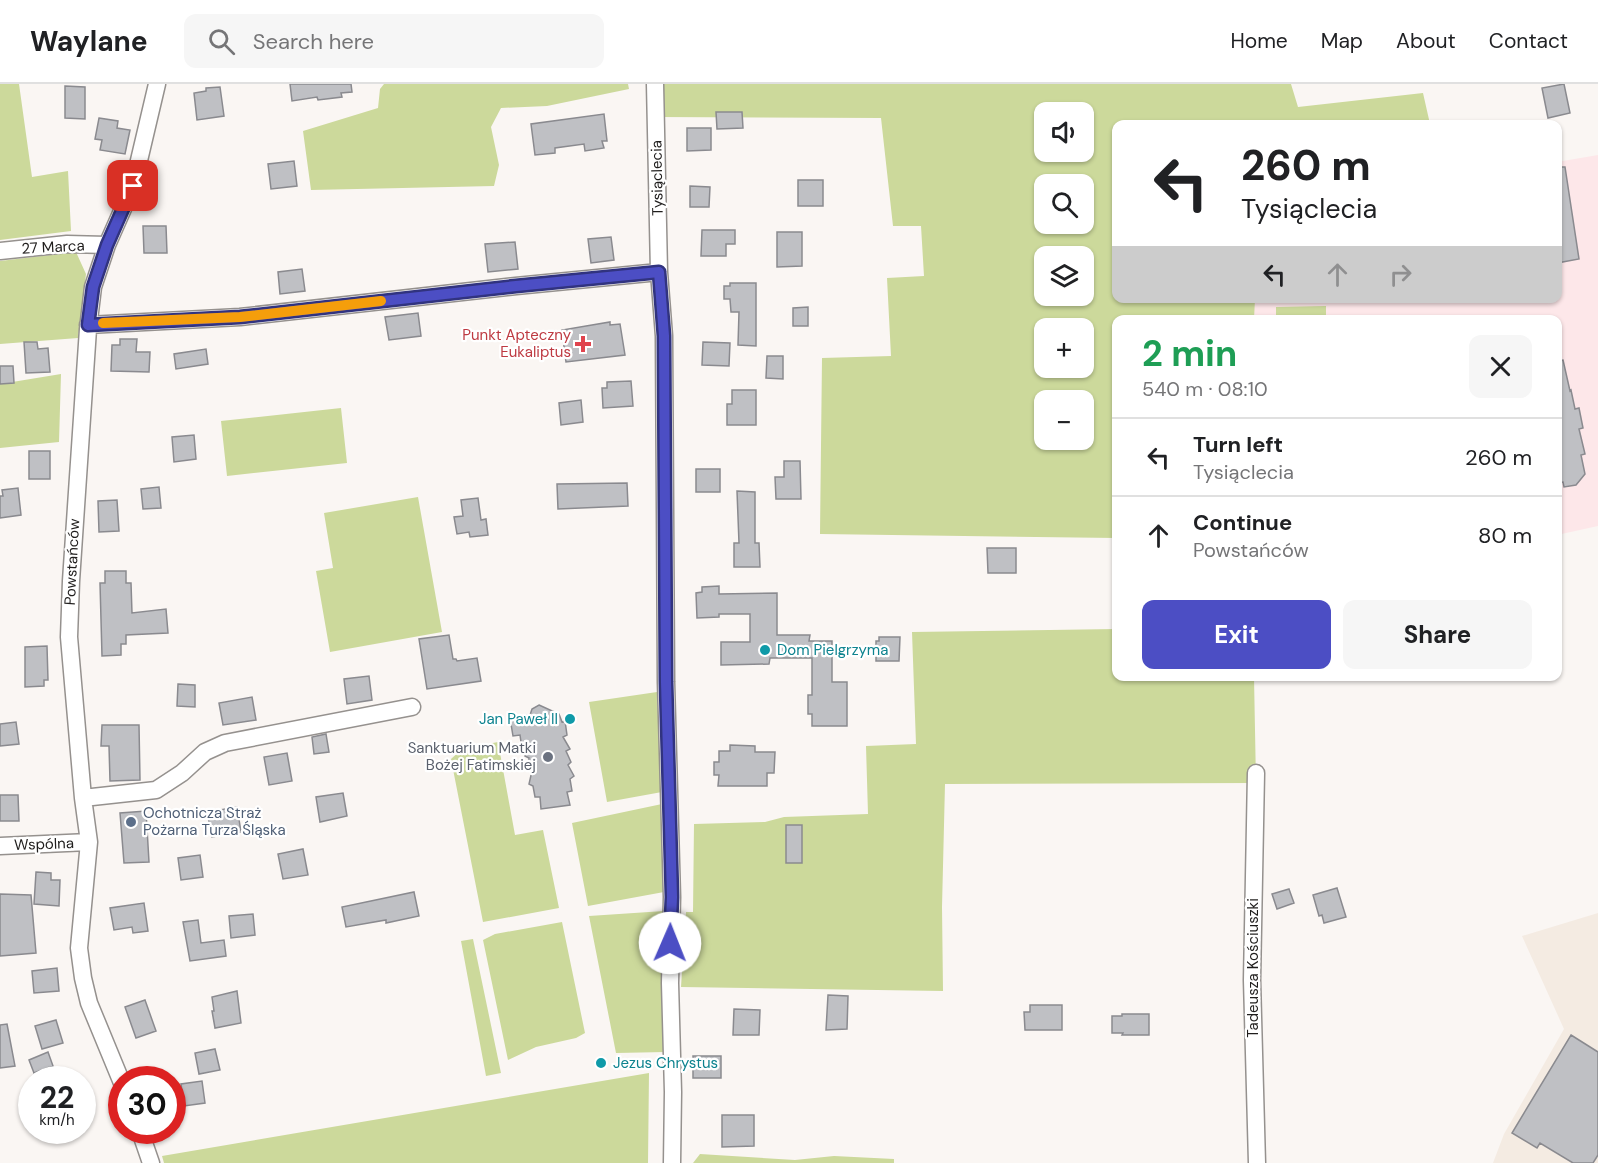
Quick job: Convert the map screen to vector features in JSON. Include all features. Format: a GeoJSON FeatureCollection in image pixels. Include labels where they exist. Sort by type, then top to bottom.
{"type":"FeatureCollection","features":[{"type":"Feature","properties":{"kind":"street","name":"Powstańców"},"geometry":{"type":"LineString","coordinates":[[115,1066],[89,1002],[80,958],[81,914],[89,842],[69,637],[73,537],[88,325],[93,287],[107,245],[133,186],[157,84]]}},
{"type":"Feature","properties":{"kind":"street","name":"Tysiąclecia"},"geometry":{"type":"LineString","coordinates":[[655,84],[659,272],[664,336],[666,682],[672,897],[670,983],[674,1092],[672,1163]]}},
{"type":"Feature","properties":{"kind":"street","name":"27 Marca"},"geometry":{"type":"LineString","coordinates":[[0,250],[67,244],[107,245]]}},
{"type":"Feature","properties":{"kind":"street"},"geometry":{"type":"LineString","coordinates":[[88,325],[240,317],[659,272]]}},
{"type":"Feature","properties":{"kind":"street"},"geometry":{"type":"LineString","coordinates":[[83,798],[156,790],[205,752],[225,743],[412,707]]}},
{"type":"Feature","properties":{"kind":"street","name":"Tadeusza Kościuszki"},"geometry":{"type":"LineString","coordinates":[[1256,773],[1252,980],[1257,1163]]}},
{"type":"Feature","properties":{"kind":"street","name":"Wspólna"},"geometry":{"type":"LineString","coordinates":[[0,846],[89,842]]}},
{"type":"Feature","properties":{"kind":"street"},"geometry":{"type":"LineString","coordinates":[[144,1144],[151,1163]]}},
{"type":"Feature","properties":{"kind":"shaded area"},"geometry":{"type":"Polygon","coordinates":[[[1598,155],[1598,526],[1562,534],[1562,315],[1253,315],[1253,303],[1562,303],[1562,161],[1598,155]]]}},
{"type":"Feature","properties":{"kind":"shaded area"},"geometry":{"type":"Polygon","coordinates":[[[1598,913],[1598,1163],[1493,1163],[1504,1134],[1564,1029],[1522,936],[1598,913]]]}},
{"type":"Feature","properties":{"kind":"green space"},"geometry":{"type":"Polygon","coordinates":[[[0,84],[19,84],[32,177],[68,171],[71,231],[0,240],[0,84]]]}},
{"type":"Feature","properties":{"kind":"green space"},"geometry":{"type":"Polygon","coordinates":[[[384,84],[628,84],[629,89],[547,106],[501,108],[491,127],[499,165],[494,186],[311,190],[303,131],[378,108],[380,89],[384,84]]]}},
{"type":"Feature","properties":{"kind":"green space"},"geometry":{"type":"Polygon","coordinates":[[[655,84],[1291,84],[1298,107],[1423,93],[1429,120],[1112,120],[1112,303],[1255,303],[1254,315],[1112,315],[1112,538],[820,534],[822,358],[891,356],[887,278],[924,276],[921,226],[893,226],[881,118],[656,117],[655,84]]]}},
{"type":"Feature","properties":{"kind":"green space"},"geometry":{"type":"Polygon","coordinates":[[[76,252],[86,274],[78,338],[0,344],[0,261],[76,252]]]}},
{"type":"Feature","properties":{"kind":"green space"},"geometry":{"type":"Polygon","coordinates":[[[1326,306],[1326,315],[1276,315],[1276,307],[1326,306]]]}},
{"type":"Feature","properties":{"kind":"green space"},"geometry":{"type":"Polygon","coordinates":[[[61,374],[59,442],[0,448],[0,384],[61,374]]]}},
{"type":"Feature","properties":{"kind":"green space"},"geometry":{"type":"Polygon","coordinates":[[[341,408],[347,463],[227,476],[221,421],[341,408]]]}},
{"type":"Feature","properties":{"kind":"green space"},"geometry":{"type":"Polygon","coordinates":[[[418,497],[442,632],[330,652],[316,571],[333,568],[324,513],[418,497]]]}},
{"type":"Feature","properties":{"kind":"green space"},"geometry":{"type":"Polygon","coordinates":[[[1112,629],[1112,681],[1254,681],[1256,783],[945,784],[942,907],[943,991],[681,987],[686,912],[693,912],[694,824],[765,822],[784,817],[868,814],[866,746],[916,744],[912,632],[1112,629]]]}},
{"type":"Feature","properties":{"kind":"green space"},"geometry":{"type":"Polygon","coordinates":[[[657,692],[662,792],[607,802],[589,702],[657,692]]]}},
{"type":"Feature","properties":{"kind":"green space"},"geometry":{"type":"Polygon","coordinates":[[[498,742],[515,835],[543,830],[559,908],[483,922],[451,759],[462,749],[498,742]]]}},
{"type":"Feature","properties":{"kind":"green space"},"geometry":{"type":"Polygon","coordinates":[[[662,804],[664,892],[588,906],[572,823],[662,804]]]}},
{"type":"Feature","properties":{"kind":"green space"},"geometry":{"type":"Polygon","coordinates":[[[664,911],[666,1052],[616,1053],[589,916],[664,911]]]}},
{"type":"Feature","properties":{"kind":"green space"},"geometry":{"type":"Polygon","coordinates":[[[562,922],[585,1033],[576,1038],[536,1047],[508,1060],[483,940],[495,934],[562,922]]]}},
{"type":"Feature","properties":{"kind":"green space"},"geometry":{"type":"Polygon","coordinates":[[[473,939],[501,1073],[486,1076],[461,941],[473,939]]]}},
{"type":"Feature","properties":{"kind":"green space"},"geometry":{"type":"Polygon","coordinates":[[[649,1073],[648,1163],[164,1163],[162,1156],[649,1073]]]}},
{"type":"Feature","properties":{"kind":"green space"},"geometry":{"type":"Polygon","coordinates":[[[700,1154],[795,1160],[834,1156],[894,1159],[894,1163],[693,1163],[700,1154]]]}},
{"type":"Feature","properties":{"kind":"building"},"geometry":{"type":"Polygon","coordinates":[[[290,84],[351,84],[352,92],[341,93],[342,97],[318,100],[317,97],[292,101],[290,84]]]}},
{"type":"Feature","properties":{"kind":"building"},"geometry":{"type":"Polygon","coordinates":[[[1564,84],[1570,113],[1548,118],[1542,88],[1564,84]]]}},
{"type":"Feature","properties":{"kind":"building"},"geometry":{"type":"Polygon","coordinates":[[[65,86],[85,87],[85,119],[65,118],[65,86]]]}},
{"type":"Feature","properties":{"kind":"building"},"geometry":{"type":"Polygon","coordinates":[[[220,87],[224,116],[197,120],[194,93],[206,91],[206,88],[220,87]]]}},
{"type":"Feature","properties":{"kind":"building"},"geometry":{"type":"Polygon","coordinates":[[[716,112],[742,112],[743,128],[717,129],[716,112]]]}},
{"type":"Feature","properties":{"kind":"building"},"geometry":{"type":"Polygon","coordinates":[[[604,114],[607,141],[602,141],[604,148],[585,151],[584,144],[555,148],[555,153],[535,155],[531,124],[604,114]]]}},
{"type":"Feature","properties":{"kind":"building"},"geometry":{"type":"Polygon","coordinates":[[[99,118],[118,121],[117,128],[130,130],[125,154],[100,150],[102,140],[95,139],[99,118]]]}},
{"type":"Feature","properties":{"kind":"building"},"geometry":{"type":"Polygon","coordinates":[[[687,128],[711,128],[711,150],[687,151],[687,128]]]}},
{"type":"Feature","properties":{"kind":"building"},"geometry":{"type":"Polygon","coordinates":[[[294,161],[297,186],[271,189],[268,164],[294,161]]]}},
{"type":"Feature","properties":{"kind":"building"},"geometry":{"type":"Polygon","coordinates":[[[1562,167],[1565,167],[1579,259],[1562,262],[1562,167]]]}},
{"type":"Feature","properties":{"kind":"building"},"geometry":{"type":"Polygon","coordinates":[[[798,180],[823,180],[823,206],[798,206],[798,180]]]}},
{"type":"Feature","properties":{"kind":"building"},"geometry":{"type":"Polygon","coordinates":[[[690,186],[710,187],[709,207],[690,207],[690,186]]]}},
{"type":"Feature","properties":{"kind":"building"},"geometry":{"type":"Polygon","coordinates":[[[143,226],[166,226],[167,253],[144,253],[143,226]]]}},
{"type":"Feature","properties":{"kind":"building"},"geometry":{"type":"Polygon","coordinates":[[[702,230],[735,230],[735,244],[726,244],[726,256],[701,256],[702,230]]]}},
{"type":"Feature","properties":{"kind":"building"},"geometry":{"type":"Polygon","coordinates":[[[777,232],[802,232],[802,266],[777,267],[777,232]]]}},
{"type":"Feature","properties":{"kind":"building"},"geometry":{"type":"Polygon","coordinates":[[[611,237],[614,260],[591,263],[588,239],[611,237]]]}},
{"type":"Feature","properties":{"kind":"building"},"geometry":{"type":"Polygon","coordinates":[[[515,242],[518,269],[488,272],[485,244],[515,242]]]}},
{"type":"Feature","properties":{"kind":"building"},"geometry":{"type":"Polygon","coordinates":[[[302,269],[305,291],[280,294],[278,272],[302,269]]]}},
{"type":"Feature","properties":{"kind":"building"},"geometry":{"type":"Polygon","coordinates":[[[730,283],[756,283],[756,346],[738,345],[739,312],[731,312],[730,299],[724,299],[724,286],[730,286],[730,283]]]}},
{"type":"Feature","properties":{"kind":"building"},"geometry":{"type":"Polygon","coordinates":[[[808,307],[808,326],[793,326],[793,308],[808,307]]]}},
{"type":"Feature","properties":{"kind":"building"},"geometry":{"type":"Polygon","coordinates":[[[418,313],[421,336],[389,340],[385,317],[418,313]]]}},
{"type":"Feature","properties":{"kind":"building"},"geometry":{"type":"Polygon","coordinates":[[[610,322],[610,325],[620,324],[625,355],[566,362],[562,330],[610,322]]]}},
{"type":"Feature","properties":{"kind":"building"},"geometry":{"type":"Polygon","coordinates":[[[120,339],[137,339],[136,352],[150,352],[149,372],[111,371],[112,345],[120,345],[120,339]]]}},
{"type":"Feature","properties":{"kind":"building"},"geometry":{"type":"Polygon","coordinates":[[[24,342],[37,342],[38,349],[48,348],[50,372],[26,373],[24,342]]]}},
{"type":"Feature","properties":{"kind":"building"},"geometry":{"type":"Polygon","coordinates":[[[703,342],[730,343],[729,366],[702,365],[703,342]]]}},
{"type":"Feature","properties":{"kind":"building"},"geometry":{"type":"Polygon","coordinates":[[[206,349],[208,364],[176,369],[174,354],[206,349]]]}},
{"type":"Feature","properties":{"kind":"building"},"geometry":{"type":"Polygon","coordinates":[[[767,356],[783,356],[783,379],[766,378],[767,356]]]}},
{"type":"Feature","properties":{"kind":"building"},"geometry":{"type":"Polygon","coordinates":[[[1562,360],[1575,409],[1579,408],[1583,428],[1579,429],[1585,454],[1581,455],[1585,474],[1576,485],[1564,487],[1562,482],[1562,360]]]}},
{"type":"Feature","properties":{"kind":"building"},"geometry":{"type":"Polygon","coordinates":[[[0,366],[13,366],[14,383],[0,384],[0,366]]]}},
{"type":"Feature","properties":{"kind":"building"},"geometry":{"type":"Polygon","coordinates":[[[631,381],[633,406],[603,408],[602,388],[607,388],[607,382],[631,381]]]}},
{"type":"Feature","properties":{"kind":"building"},"geometry":{"type":"Polygon","coordinates":[[[732,390],[756,390],[756,425],[727,425],[727,404],[732,404],[732,390]]]}},
{"type":"Feature","properties":{"kind":"building"},"geometry":{"type":"Polygon","coordinates":[[[581,400],[583,422],[561,425],[559,403],[581,400]]]}},
{"type":"Feature","properties":{"kind":"building"},"geometry":{"type":"Polygon","coordinates":[[[194,435],[196,459],[174,462],[172,437],[194,435]]]}},
{"type":"Feature","properties":{"kind":"building"},"geometry":{"type":"Polygon","coordinates":[[[29,451],[50,451],[50,479],[29,479],[29,451]]]}},
{"type":"Feature","properties":{"kind":"building"},"geometry":{"type":"Polygon","coordinates":[[[784,461],[800,461],[801,499],[776,499],[775,477],[784,477],[784,461]]]}},
{"type":"Feature","properties":{"kind":"building"},"geometry":{"type":"Polygon","coordinates":[[[696,469],[720,469],[720,492],[696,492],[696,469]]]}},
{"type":"Feature","properties":{"kind":"building"},"geometry":{"type":"Polygon","coordinates":[[[627,483],[628,506],[558,509],[557,484],[627,483]]]}},
{"type":"Feature","properties":{"kind":"building"},"geometry":{"type":"Polygon","coordinates":[[[159,487],[161,508],[143,509],[141,489],[159,487]]]}},
{"type":"Feature","properties":{"kind":"building"},"geometry":{"type":"Polygon","coordinates":[[[18,488],[21,515],[0,518],[2,490],[18,488]]]}},
{"type":"Feature","properties":{"kind":"building"},"geometry":{"type":"Polygon","coordinates":[[[737,491],[755,492],[755,543],[759,543],[760,567],[734,567],[734,543],[739,543],[737,491]]]}},
{"type":"Feature","properties":{"kind":"building"},"geometry":{"type":"Polygon","coordinates":[[[478,498],[481,520],[486,519],[488,535],[470,537],[469,532],[457,534],[454,517],[463,516],[461,500],[478,498]]]}},
{"type":"Feature","properties":{"kind":"building"},"geometry":{"type":"Polygon","coordinates":[[[117,500],[119,531],[99,532],[98,501],[117,500]]]}},
{"type":"Feature","properties":{"kind":"building"},"geometry":{"type":"Polygon","coordinates":[[[987,548],[1016,548],[1016,573],[988,573],[987,548]]]}},
{"type":"Feature","properties":{"kind":"building"},"geometry":{"type":"Polygon","coordinates":[[[105,571],[126,571],[126,583],[131,583],[132,613],[166,609],[168,633],[126,635],[126,644],[121,644],[121,655],[102,656],[100,583],[105,583],[105,571]]]}},
{"type":"Feature","properties":{"kind":"building"},"geometry":{"type":"Polygon","coordinates":[[[719,586],[719,594],[777,593],[777,635],[810,635],[809,641],[832,641],[832,682],[847,682],[847,726],[812,726],[812,714],[808,714],[808,695],[812,695],[812,658],[770,658],[769,664],[721,665],[721,642],[750,642],[750,614],[719,614],[719,617],[697,618],[696,593],[702,592],[702,587],[719,586]]]}},
{"type":"Feature","properties":{"kind":"building"},"geometry":{"type":"Polygon","coordinates":[[[449,635],[453,659],[457,661],[477,658],[481,681],[427,689],[419,639],[449,635]]]}},
{"type":"Feature","properties":{"kind":"building"},"geometry":{"type":"Polygon","coordinates":[[[879,637],[900,637],[899,661],[876,661],[876,641],[879,641],[879,637]]]}},
{"type":"Feature","properties":{"kind":"building"},"geometry":{"type":"Polygon","coordinates":[[[47,646],[48,680],[44,680],[44,686],[25,687],[25,647],[47,646]]]}},
{"type":"Feature","properties":{"kind":"building"},"geometry":{"type":"Polygon","coordinates":[[[369,676],[372,700],[347,704],[344,679],[369,676]]]}},
{"type":"Feature","properties":{"kind":"building"},"geometry":{"type":"Polygon","coordinates":[[[178,684],[195,685],[195,707],[177,706],[178,684]]]}},
{"type":"Feature","properties":{"kind":"building"},"geometry":{"type":"Polygon","coordinates":[[[252,697],[256,720],[223,725],[219,703],[252,697]]]}},
{"type":"Feature","properties":{"kind":"building","name":"Sanktuarium Matki Bożej Fatimskiej"},"geometry":{"type":"Polygon","coordinates":[[[539,705],[559,714],[562,722],[565,721],[567,735],[563,737],[570,749],[566,751],[571,762],[568,765],[574,776],[570,779],[572,791],[567,792],[570,805],[541,809],[540,797],[535,797],[533,786],[529,784],[532,771],[527,769],[529,758],[525,756],[527,744],[521,742],[520,735],[513,736],[510,718],[530,715],[532,709],[539,705]]]}},
{"type":"Feature","properties":{"kind":"building"},"geometry":{"type":"Polygon","coordinates":[[[16,722],[19,744],[0,746],[0,724],[16,722]]]}},
{"type":"Feature","properties":{"kind":"building"},"geometry":{"type":"Polygon","coordinates":[[[102,725],[139,725],[140,780],[110,781],[109,746],[101,746],[102,725]]]}},
{"type":"Feature","properties":{"kind":"building"},"geometry":{"type":"Polygon","coordinates":[[[326,734],[329,752],[314,754],[312,737],[326,734]]]}},
{"type":"Feature","properties":{"kind":"building"},"geometry":{"type":"Polygon","coordinates":[[[730,745],[755,746],[755,752],[775,752],[774,773],[767,773],[767,786],[718,786],[719,775],[714,775],[714,762],[719,762],[719,751],[730,751],[730,745]]]}},
{"type":"Feature","properties":{"kind":"building"},"geometry":{"type":"Polygon","coordinates":[[[287,753],[292,781],[269,785],[264,757],[287,753]]]}},
{"type":"Feature","properties":{"kind":"building"},"geometry":{"type":"Polygon","coordinates":[[[343,793],[347,816],[320,822],[316,797],[343,793]]]}},
{"type":"Feature","properties":{"kind":"building"},"geometry":{"type":"Polygon","coordinates":[[[0,795],[18,795],[19,821],[0,821],[0,795]]]}},
{"type":"Feature","properties":{"kind":"building"},"geometry":{"type":"Polygon","coordinates":[[[237,807],[241,832],[212,837],[207,812],[237,807]]]}},
{"type":"Feature","properties":{"kind":"building"},"geometry":{"type":"Polygon","coordinates":[[[146,811],[149,862],[124,863],[120,813],[146,811]]]}},
{"type":"Feature","properties":{"kind":"building"},"geometry":{"type":"Polygon","coordinates":[[[786,825],[802,825],[802,863],[786,863],[786,825]]]}},
{"type":"Feature","properties":{"kind":"building"},"geometry":{"type":"Polygon","coordinates":[[[303,849],[308,875],[283,879],[278,854],[303,849]]]}},
{"type":"Feature","properties":{"kind":"building"},"geometry":{"type":"Polygon","coordinates":[[[200,855],[203,877],[181,880],[178,858],[200,855]]]}},
{"type":"Feature","properties":{"kind":"building"},"geometry":{"type":"Polygon","coordinates":[[[36,872],[51,873],[51,880],[60,880],[59,906],[34,904],[36,872]]]}},
{"type":"Feature","properties":{"kind":"building"},"geometry":{"type":"Polygon","coordinates":[[[1337,888],[1346,917],[1324,923],[1322,915],[1319,916],[1313,895],[1337,888]]]}},
{"type":"Feature","properties":{"kind":"building"},"geometry":{"type":"Polygon","coordinates":[[[1289,889],[1294,903],[1277,909],[1272,894],[1289,889]]]}},
{"type":"Feature","properties":{"kind":"building"},"geometry":{"type":"Polygon","coordinates":[[[414,892],[419,916],[386,923],[386,920],[346,927],[342,907],[414,892]]]}},
{"type":"Feature","properties":{"kind":"building"},"geometry":{"type":"Polygon","coordinates":[[[0,894],[31,895],[36,953],[0,956],[0,894]]]}},
{"type":"Feature","properties":{"kind":"building"},"geometry":{"type":"Polygon","coordinates":[[[144,903],[148,931],[133,933],[132,927],[114,930],[110,908],[144,903]]]}},
{"type":"Feature","properties":{"kind":"building"},"geometry":{"type":"Polygon","coordinates":[[[253,914],[255,935],[231,938],[229,916],[253,914]]]}},
{"type":"Feature","properties":{"kind":"building"},"geometry":{"type":"Polygon","coordinates":[[[198,920],[201,943],[224,940],[226,956],[190,961],[183,922],[198,920]]]}},
{"type":"Feature","properties":{"kind":"building"},"geometry":{"type":"Polygon","coordinates":[[[57,968],[59,991],[34,993],[32,971],[57,968]]]}},
{"type":"Feature","properties":{"kind":"building"},"geometry":{"type":"Polygon","coordinates":[[[237,991],[241,1023],[215,1028],[212,997],[237,991]]]}},
{"type":"Feature","properties":{"kind":"building"},"geometry":{"type":"Polygon","coordinates":[[[828,995],[848,996],[847,1029],[826,1030],[828,995]]]}},
{"type":"Feature","properties":{"kind":"building"},"geometry":{"type":"Polygon","coordinates":[[[145,1000],[156,1031],[136,1038],[125,1007],[145,1000]]]}},
{"type":"Feature","properties":{"kind":"building"},"geometry":{"type":"Polygon","coordinates":[[[1030,1005],[1062,1005],[1062,1030],[1025,1030],[1024,1012],[1030,1012],[1030,1005]]]}},
{"type":"Feature","properties":{"kind":"building"},"geometry":{"type":"Polygon","coordinates":[[[734,1009],[760,1010],[759,1035],[733,1035],[734,1009]]]}},
{"type":"Feature","properties":{"kind":"building"},"geometry":{"type":"Polygon","coordinates":[[[1122,1014],[1149,1014],[1149,1035],[1112,1033],[1112,1016],[1122,1016],[1122,1014]]]}},
{"type":"Feature","properties":{"kind":"building"},"geometry":{"type":"Polygon","coordinates":[[[56,1020],[63,1043],[42,1049],[35,1026],[56,1020]]]}},
{"type":"Feature","properties":{"kind":"building"},"geometry":{"type":"Polygon","coordinates":[[[7,1024],[15,1066],[0,1068],[0,1025],[7,1024]]]}},
{"type":"Feature","properties":{"kind":"building"},"geometry":{"type":"Polygon","coordinates":[[[1571,1035],[1598,1052],[1598,1155],[1593,1163],[1573,1163],[1540,1143],[1537,1148],[1512,1133],[1571,1035]]]}},
{"type":"Feature","properties":{"kind":"building"},"geometry":{"type":"Polygon","coordinates":[[[215,1049],[220,1070],[199,1074],[195,1053],[215,1049]]]}},
{"type":"Feature","properties":{"kind":"building"},"geometry":{"type":"Polygon","coordinates":[[[48,1052],[53,1066],[31,1066],[29,1060],[48,1052]]]}},
{"type":"Feature","properties":{"kind":"building"},"geometry":{"type":"Polygon","coordinates":[[[693,1056],[721,1056],[721,1078],[693,1078],[693,1056]]]}},
{"type":"Feature","properties":{"kind":"building"},"geometry":{"type":"Polygon","coordinates":[[[202,1081],[205,1103],[186,1106],[186,1083],[202,1081]]]}},
{"type":"Feature","properties":{"kind":"building"},"geometry":{"type":"Polygon","coordinates":[[[722,1115],[754,1115],[754,1146],[722,1147],[722,1115]]]}},
{"type":"Feature","properties":{"kind":"slow traffic"},"geometry":{"type":"LineString","coordinates":[[103,323],[240,317],[381,301]]}},
{"type":"Feature","properties":{"kind":"place","name":"Punkt Apteczny Eukaliptus"},"geometry":{"type":"Point","coordinates":[583,344]}},
{"type":"Feature","properties":{"kind":"place","name":"Dom Pielgrzyma"},"geometry":{"type":"Point","coordinates":[765,650]}},
{"type":"Feature","properties":{"kind":"place","name":"Jan Paweł II"},"geometry":{"type":"Point","coordinates":[570,719]}},
{"type":"Feature","properties":{"kind":"place","name":"Sanktuarium Matki Bożej Fatimskiej"},"geometry":{"type":"Point","coordinates":[548,757]}},
{"type":"Feature","properties":{"kind":"place","name":"Ochotnicza Straż Pożarna Turza Śląska"},"geometry":{"type":"Point","coordinates":[131,822]}},
{"type":"Feature","properties":{"kind":"place","name":"Jezus Chrystus"},"geometry":{"type":"Point","coordinates":[601,1063]}},
{"type":"Feature","properties":{"kind":"route"},"geometry":{"type":"LineString","coordinates":[[133,186],[107,245],[93,287],[88,325],[240,317],[659,272],[664,336],[666,682],[672,897],[670,943]]}}]}
